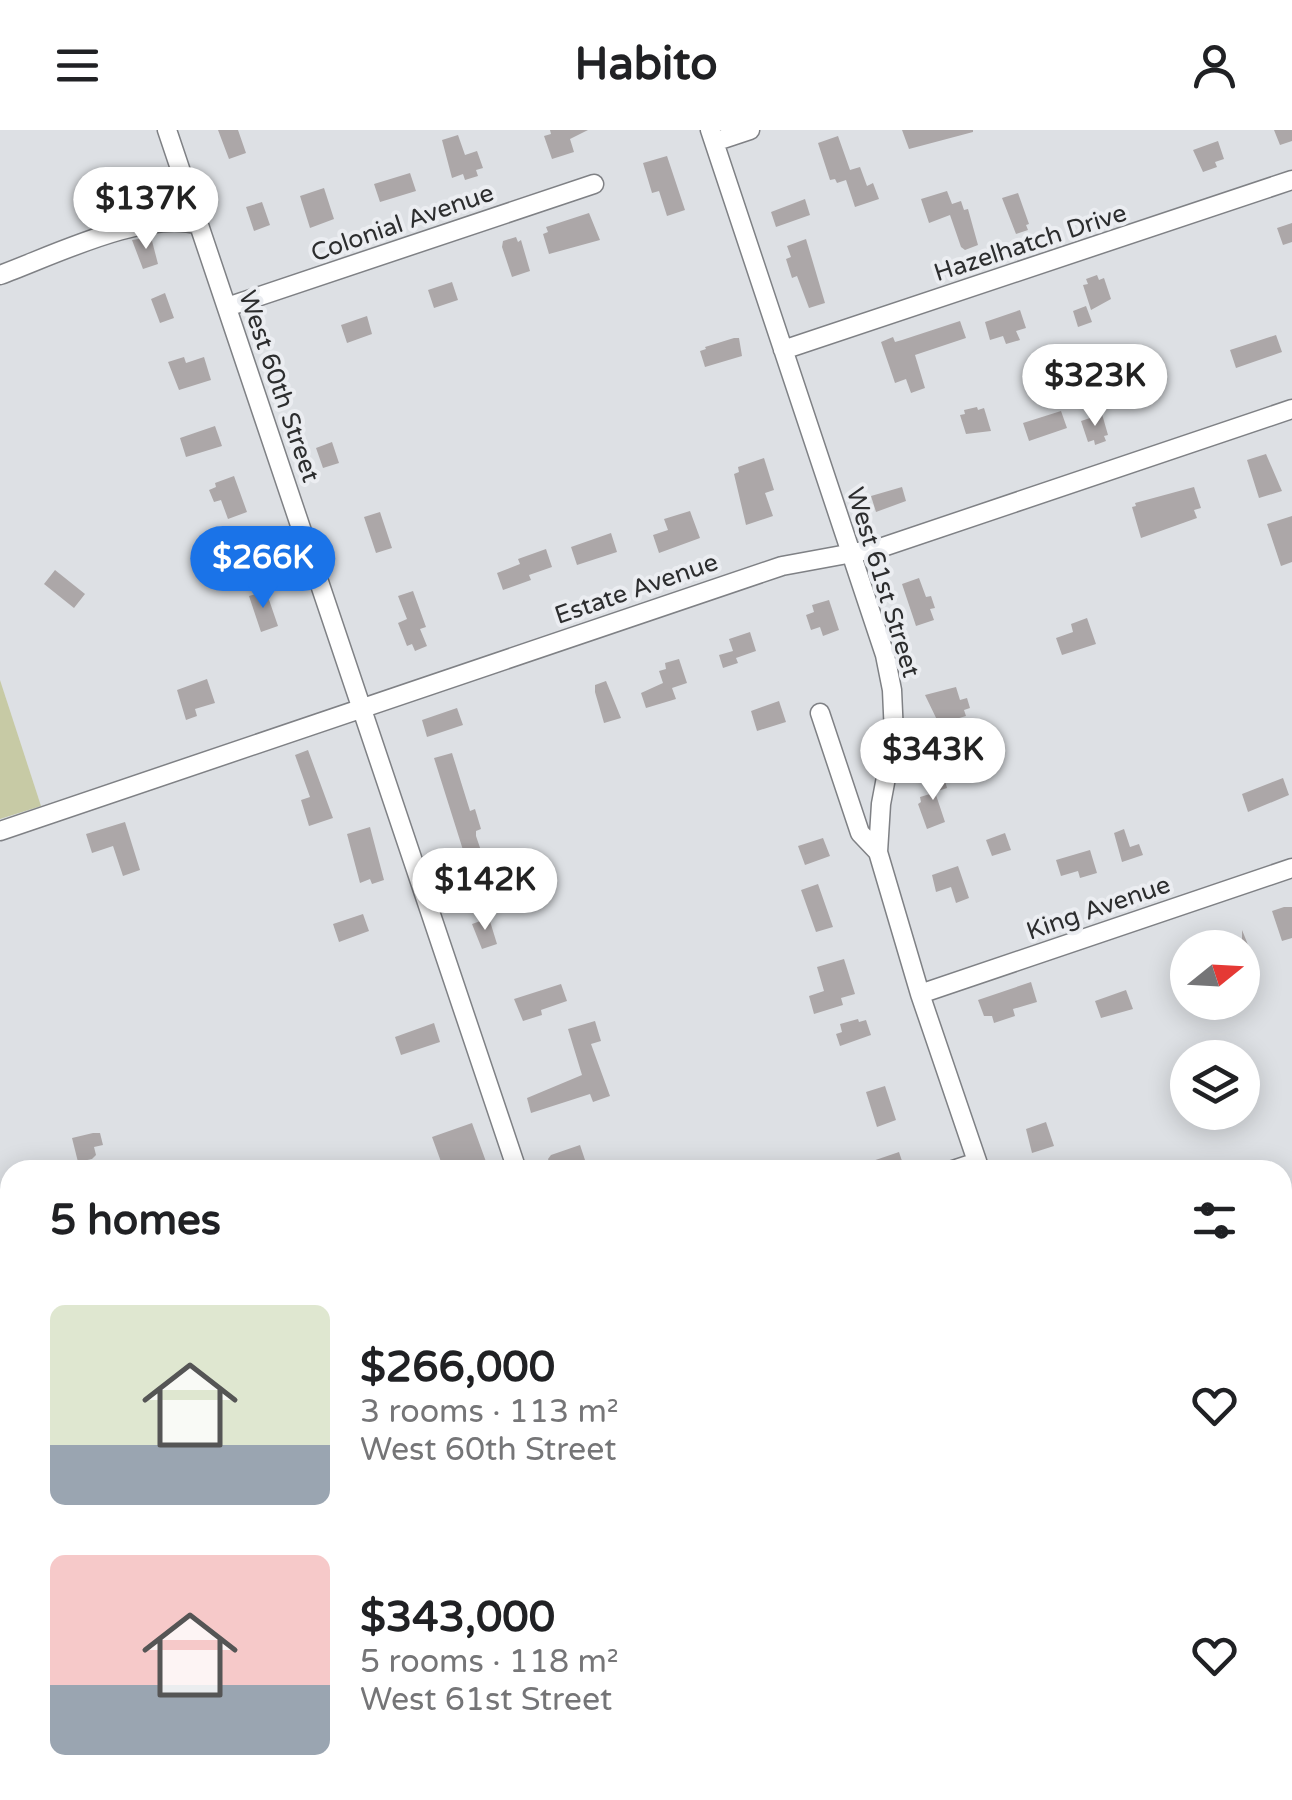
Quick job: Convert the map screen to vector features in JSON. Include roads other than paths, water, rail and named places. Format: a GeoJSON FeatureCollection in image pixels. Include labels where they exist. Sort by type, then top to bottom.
{"type":"FeatureCollection","features":[{"type":"Feature","properties":{"kind":"street","name":"West 60th Street"},"geometry":{"type":"LineString","coordinates":[[167,130],[514,1160]]}},
{"type":"Feature","properties":{"kind":"street"},"geometry":{"type":"LineString","coordinates":[[712,136],[750,130]]}},
{"type":"Feature","properties":{"kind":"street","name":"West 61st Street"},"geometry":{"type":"LineString","coordinates":[[712,136],[885,655],[894,702],[893,749],[880,814],[878,852],[920,994],[976,1160]]}},
{"type":"Feature","properties":{"kind":"street","name":"Hazelhatch Drive"},"geometry":{"type":"LineString","coordinates":[[783,350],[1292,180]]}},
{"type":"Feature","properties":{"kind":"street","name":"Colonial Avenue"},"geometry":{"type":"LineString","coordinates":[[227,307],[594,184]]}},
{"type":"Feature","properties":{"kind":"street"},"geometry":{"type":"LineString","coordinates":[[0,275],[156,222],[199,224]]}},
{"type":"Feature","properties":{"kind":"street","name":"Estate Avenue"},"geometry":{"type":"LineString","coordinates":[[0,831],[782,566],[880,548],[1292,409]]}},
{"type":"Feature","properties":{"kind":"street"},"geometry":{"type":"LineString","coordinates":[[820,713],[860,833],[878,852]]}},
{"type":"Feature","properties":{"kind":"street","name":"King Avenue"},"geometry":{"type":"LineString","coordinates":[[920,994],[1292,868]]}}]}
